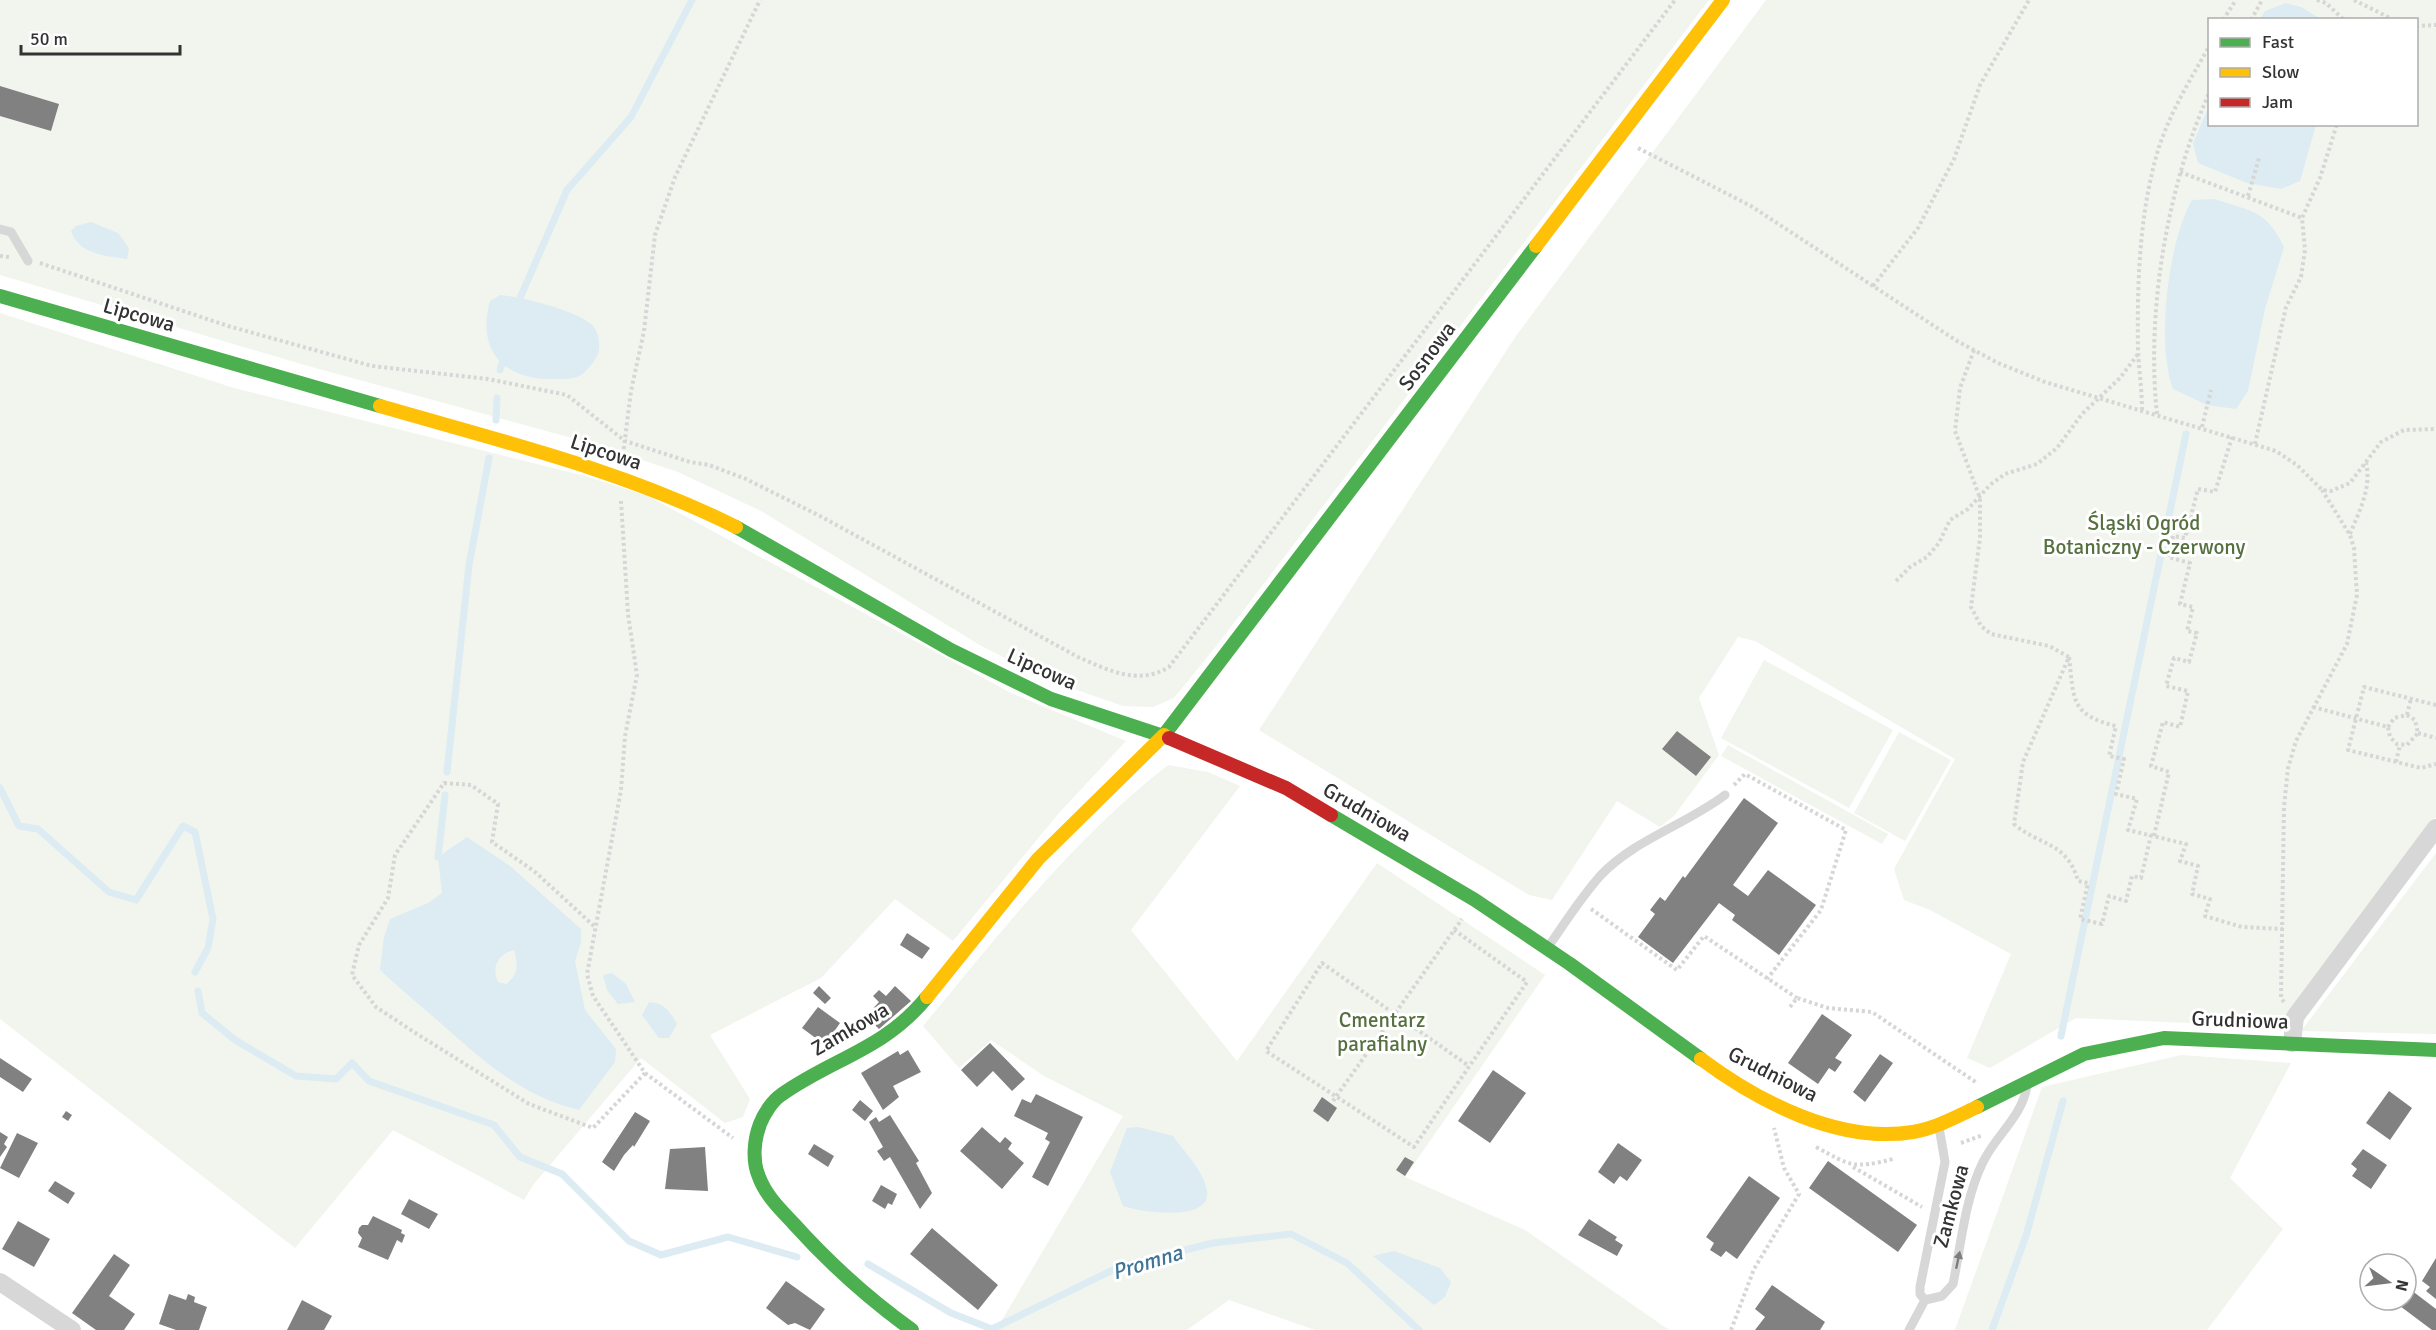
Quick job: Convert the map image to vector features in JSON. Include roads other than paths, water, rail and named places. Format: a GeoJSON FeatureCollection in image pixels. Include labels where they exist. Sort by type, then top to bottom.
{"type":"FeatureCollection","features":[{"type":"Feature","properties":{"kind":"street","name":"Sosnowa"},"geometry":{"type":"LineString","coordinates":[[1163,737],[1723,0]]}},
{"type":"Feature","properties":{"kind":"street","name":"Lipcowa"},"geometry":{"type":"LineString","coordinates":[[0,296],[620,476],[689,503],[756,537],[951,650],[1041,694],[1163,737]]}},
{"type":"Feature","properties":{"kind":"street","name":"Grudniowa"},"geometry":{"type":"LineString","coordinates":[[1163,737],[1226,759],[1286,788],[1475,900],[1725,1077],[1794,1112],[1842,1130],[1866,1133],[1915,1132],[1939,1126],[2084,1054],[2164,1038],[2436,1050]]}},
{"type":"Feature","properties":{"kind":"street","name":"Zamkowa"},"geometry":{"type":"LineString","coordinates":[[912,1330],[875,1303],[794,1227],[769,1197],[758,1176],[755,1154],[756,1136],[763,1117],[778,1098],[816,1072],[856,1055],[885,1038],[912,1016],[1038,859],[1163,737]]}},
{"type":"Feature","properties":{"kind":"street"},"geometry":{"type":"LineString","coordinates":[[2292,1043],[2295,1017],[2436,828]]}},
{"type":"Feature","properties":{"kind":"street"},"geometry":{"type":"LineString","coordinates":[[0,1282],[67,1329]]}},
{"type":"Feature","properties":{"kind":"lane"},"geometry":{"type":"LineString","coordinates":[[0,229],[11,232],[28,261]]}},
{"type":"Feature","properties":{"kind":"lane"},"geometry":{"type":"LineString","coordinates":[[1547,949],[1601,874],[1626,854],[1701,813],[1725,795]]}},
{"type":"Feature","properties":{"kind":"lane","name":"Zamkowa"},"geometry":{"type":"LineString","coordinates":[[1924,1300],[1942,1296],[1953,1284],[1982,1164],[1992,1145],[2011,1123],[2026,1094],[2028,1080]]}},
{"type":"Feature","properties":{"kind":"lane","name":"Zamkowa"},"geometry":{"type":"LineString","coordinates":[[1924,1300],[1920,1294],[1920,1287],[1945,1162],[1939,1126]]}},
{"type":"Feature","properties":{"kind":"lane","name":"Zamkowa"},"geometry":{"type":"LineString","coordinates":[[1909,1330],[1924,1300]]}},
{"type":"Feature","properties":{"kind":"waterway"},"geometry":{"type":"LineString","coordinates":[[517,305],[567,190],[631,117],[692,0]]}},
{"type":"Feature","properties":{"kind":"waterway"},"geometry":{"type":"LineString","coordinates":[[500,370],[504,357]]}},
{"type":"Feature","properties":{"kind":"waterway"},"geometry":{"type":"LineString","coordinates":[[496,420],[497,398]]}},
{"type":"Feature","properties":{"kind":"waterway"},"geometry":{"type":"LineString","coordinates":[[2061,1036],[2186,434]]}},
{"type":"Feature","properties":{"kind":"waterway"},"geometry":{"type":"LineString","coordinates":[[447,772],[469,565],[489,458]]}},
{"type":"Feature","properties":{"kind":"waterway"},"geometry":{"type":"LineString","coordinates":[[0,788],[19,826],[38,829],[109,892],[136,900],[183,826],[195,832],[213,919],[208,948],[195,972]]}},
{"type":"Feature","properties":{"kind":"waterway"},"geometry":{"type":"LineString","coordinates":[[438,857],[445,795]]}},
{"type":"Feature","properties":{"kind":"waterway"},"geometry":{"type":"LineString","coordinates":[[198,991],[202,1013],[235,1040],[296,1076],[336,1079],[352,1063],[369,1081],[494,1125],[520,1157],[562,1174],[629,1241],[661,1255],[728,1237],[797,1257]]}},
{"type":"Feature","properties":{"kind":"waterway"},"geometry":{"type":"LineString","coordinates":[[1992,1330],[2026,1236],[2063,1101]]}},
{"type":"Feature","properties":{"kind":"waterway","name":"Promna"},"geometry":{"type":"LineString","coordinates":[[868,1264],[951,1313],[992,1329],[1121,1266],[1213,1243],[1291,1234],[1347,1263],[1419,1330]]}},
{"type":"Feature","properties":{"kind":"park label","name":"Śląski Ogród Botaniczny - Czerwony"},"geometry":{"type":"Point","coordinates":[2144,535]}},
{"type":"Feature","properties":{"kind":"park label","name":"Cmentarz parafialny"},"geometry":{"type":"Point","coordinates":[1382,1032]}}]}
